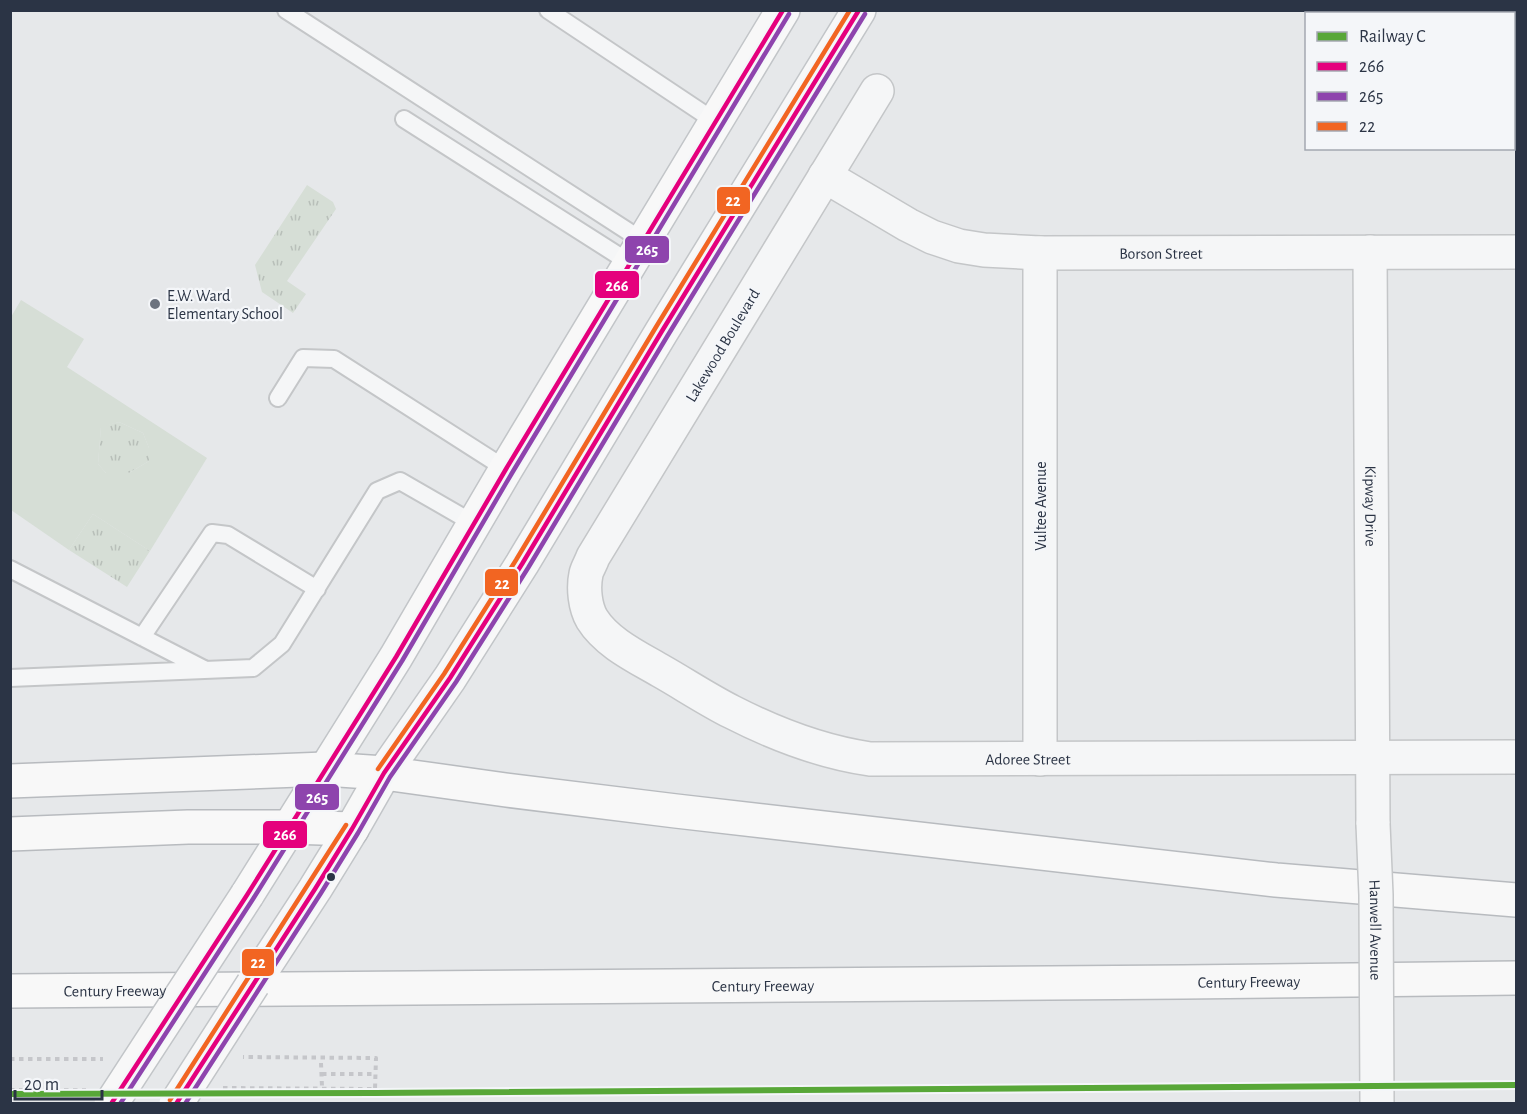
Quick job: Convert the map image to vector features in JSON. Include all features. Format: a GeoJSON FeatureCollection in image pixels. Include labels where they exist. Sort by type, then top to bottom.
{"type":"FeatureCollection","features":[{"type":"Feature","properties":{"kind":"main road"},"geometry":{"type":"LineString","coordinates":[[115,1097],[247,895],[396,657],[473,523],[783,10]]}},
{"type":"Feature","properties":{"kind":"main road"},"geometry":{"type":"LineString","coordinates":[[181,1096],[315,889],[384,773],[450,678],[522,564],[668,320],[859,10]]}},
{"type":"Feature","properties":{"kind":"main road"},"geometry":{"type":"LineString","coordinates":[[10,781],[325,769],[384,773],[653,808],[1276,880],[1516,900]]}},
{"type":"Feature","properties":{"kind":"main road"},"geometry":{"type":"LineString","coordinates":[[10,834],[188,827],[352,829]]}},
{"type":"Feature","properties":{"kind":"main road","name":"Century Freeway"},"geometry":{"type":"LineString","coordinates":[[10,991],[1516,978]]}},
{"type":"Feature","properties":{"kind":"street","name":"Lakewood Boulevard"},"geometry":{"type":"LineString","coordinates":[[587,605],[586,575],[593,557],[877,91]]}},
{"type":"Feature","properties":{"kind":"street","name":"Borson Street"},"geometry":{"type":"LineString","coordinates":[[825,176],[932,237],[958,246],[984,250],[1040,253],[1516,252]]}},
{"type":"Feature","properties":{"kind":"street","name":"Kipway Drive"},"geometry":{"type":"LineString","coordinates":[[1370,252],[1372,758]]}},
{"type":"Feature","properties":{"kind":"street","name":"Vultee Avenue"},"geometry":{"type":"LineString","coordinates":[[1040,253],[1040,759]]}},
{"type":"Feature","properties":{"kind":"street","name":"Adoree Street"},"geometry":{"type":"LineString","coordinates":[[587,605],[590,616],[598,627],[630,653],[731,711],[765,727],[845,755],[870,759],[1516,757]]}},
{"type":"Feature","properties":{"kind":"street","name":"Hanwell Avenue"},"geometry":{"type":"LineString","coordinates":[[1372,758],[1376,896],[1377,1104]]}},
{"type":"Feature","properties":{"kind":"lane"},"geometry":{"type":"LineString","coordinates":[[286,10],[636,252]]}},
{"type":"Feature","properties":{"kind":"lane"},"geometry":{"type":"LineString","coordinates":[[548,10],[716,122]]}},
{"type":"Feature","properties":{"kind":"lane"},"geometry":{"type":"LineString","coordinates":[[404,119],[636,252]]}},
{"type":"Feature","properties":{"kind":"lane"},"geometry":{"type":"LineString","coordinates":[[278,399],[303,358],[334,359],[506,469]]}},
{"type":"Feature","properties":{"kind":"lane"},"geometry":{"type":"LineString","coordinates":[[10,678],[253,668],[282,644],[377,491],[400,481],[473,523]]}},
{"type":"Feature","properties":{"kind":"lane"},"geometry":{"type":"LineString","coordinates":[[142,637],[212,533],[228,535],[316,589]]}},
{"type":"Feature","properties":{"kind":"lane"},"geometry":{"type":"LineString","coordinates":[[10,568],[205,670]]}},
{"type":"Feature","properties":{"kind":"path"},"geometry":{"type":"LineString","coordinates":[[181,1096],[375,1089],[376,1058],[206,1057]]}},
{"type":"Feature","properties":{"kind":"path"},"geometry":{"type":"LineString","coordinates":[[10,1059],[140,1059]]}},
{"type":"Feature","properties":{"kind":"path"},"geometry":{"type":"LineString","coordinates":[[321,1063],[322,1087]]}},
{"type":"Feature","properties":{"kind":"path"},"geometry":{"type":"LineString","coordinates":[[322,1074],[375,1074]]}},
{"type":"Feature","properties":{"kind":"path"},"geometry":{"type":"LineString","coordinates":[[10,1090],[115,1097]]}},
{"type":"Feature","properties":{"kind":"green space"},"geometry":{"type":"Polygon","coordinates":[[[307,185],[333,202],[336,209],[287,281],[306,294],[293,313],[262,292],[255,265],[307,185]]]}},
{"type":"Feature","properties":{"kind":"green space"},"geometry":{"type":"Polygon","coordinates":[[[21,300],[84,339],[67,367],[207,458],[150,551],[93,514],[69,550],[11,510],[11,317],[21,300]],[[119,422],[101,427],[98,464],[106,473],[129,473],[149,461],[149,448],[143,433],[119,422]]]}},
{"type":"Feature","properties":{"kind":"green space"},"geometry":{"type":"Polygon","coordinates":[[[119,422],[143,433],[149,448],[149,461],[129,473],[106,473],[98,464],[101,426],[119,422]]]}},
{"type":"Feature","properties":{"kind":"green space"},"geometry":{"type":"Polygon","coordinates":[[[93,514],[150,551],[127,587],[69,550],[93,514]]]}},
{"type":"Feature","properties":{"kind":"rail line","name":"C"},"geometry":{"type":"LineString","coordinates":[[10,1094],[1516,1085]]}},
{"type":"Feature","properties":{"kind":"transit line","name":"266"},"geometry":{"type":"LineString","coordinates":[[111,1104],[247,895],[396,657],[506,469],[783,10]]}},
{"type":"Feature","properties":{"kind":"transit line","name":"22"},"geometry":{"type":"LineString","coordinates":[[378,769],[444,674],[516,560],[850,10]]}},
{"type":"Feature","properties":{"kind":"transit line","name":"266"},"geometry":{"type":"LineString","coordinates":[[176,1104],[315,889],[384,773],[450,678],[522,564],[859,10]]}},
{"type":"Feature","properties":{"kind":"transit line","name":"265"},"geometry":{"type":"LineString","coordinates":[[120,1104],[253,899],[402,661],[512,473],[789,14]]}},
{"type":"Feature","properties":{"kind":"transit line","name":"265"},"geometry":{"type":"LineString","coordinates":[[185,1104],[321,893],[390,777],[456,682],[528,568],[865,14]]}},
{"type":"Feature","properties":{"kind":"transit line","name":"22"},"geometry":{"type":"LineString","coordinates":[[170,1100],[346,825]]}},
{"type":"Feature","properties":{"kind":"place","name":"E.W. Ward Elementary School"},"geometry":{"type":"Point","coordinates":[155,304]}}]}
